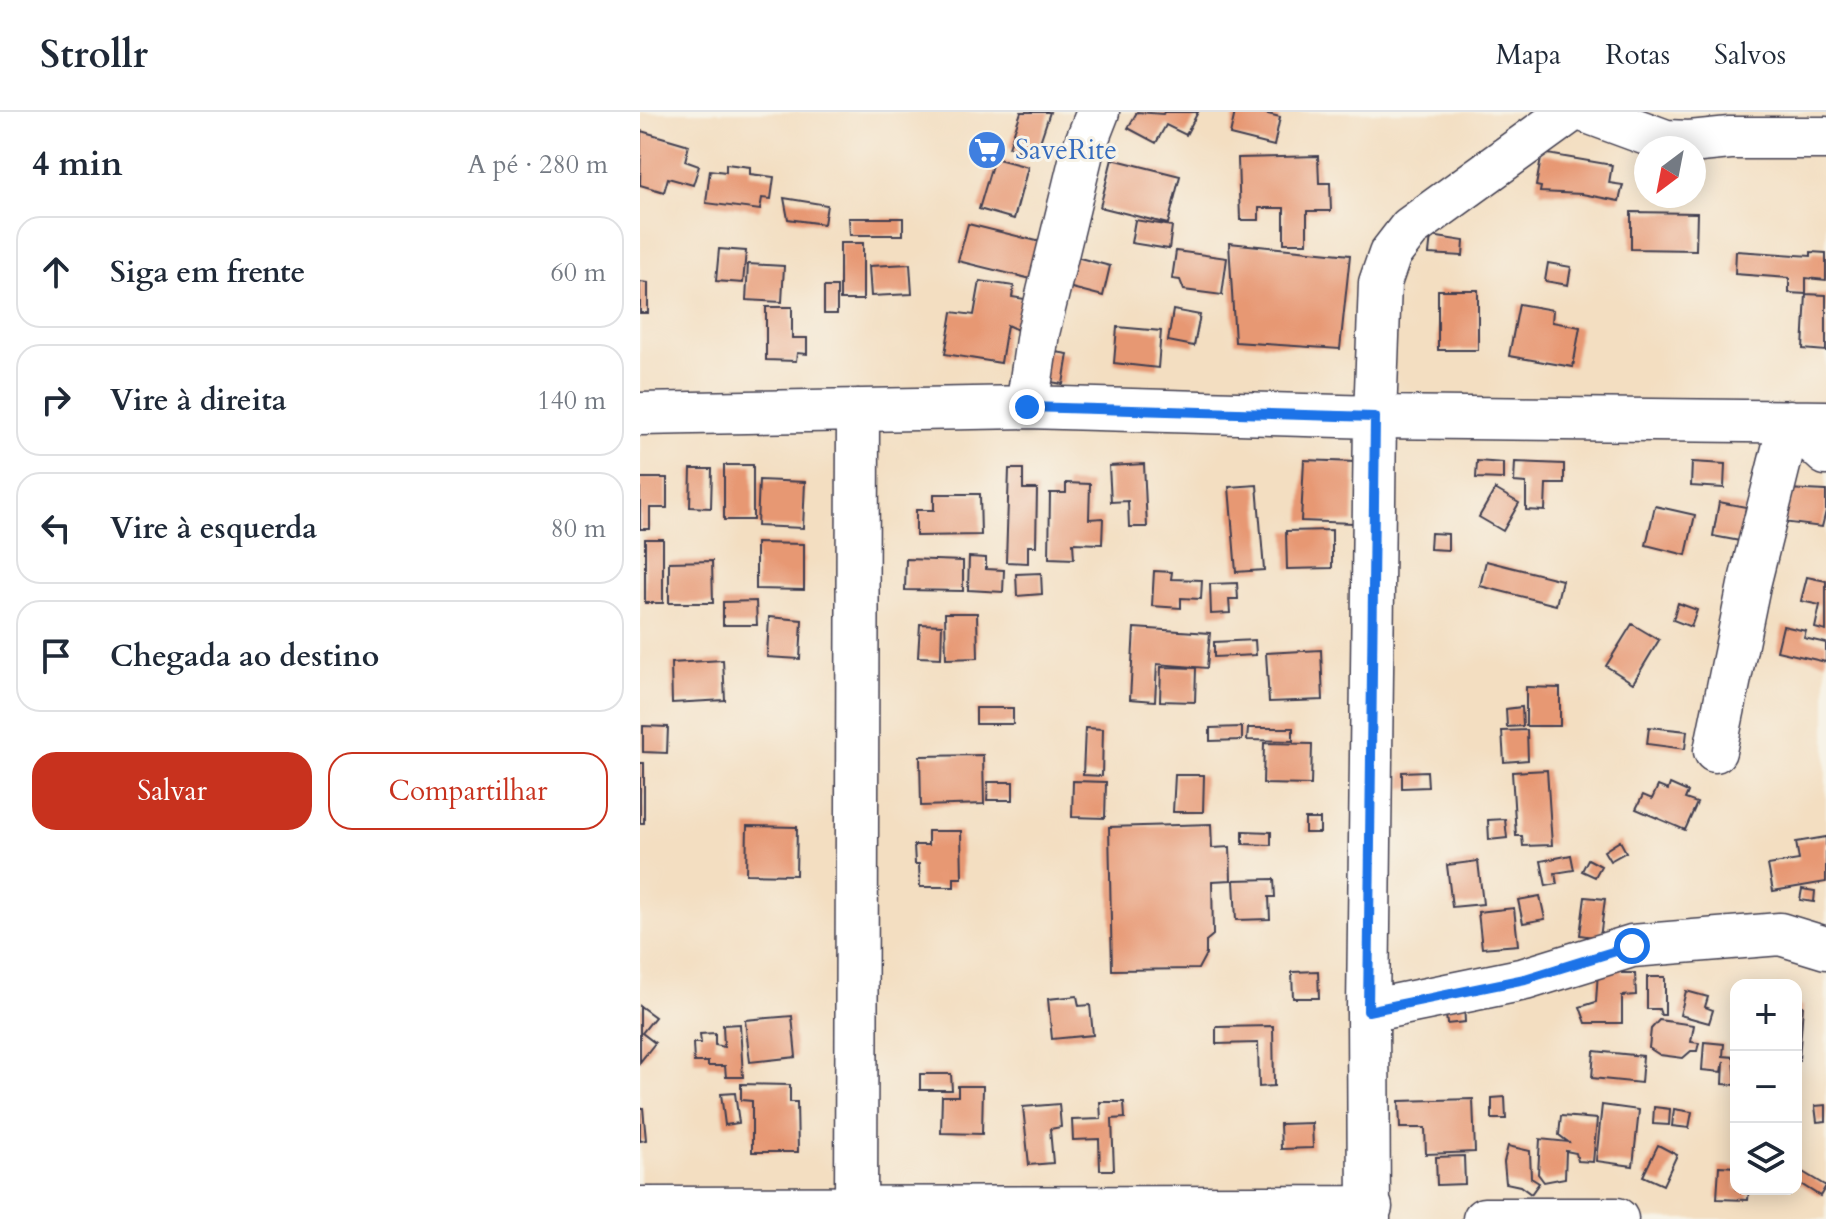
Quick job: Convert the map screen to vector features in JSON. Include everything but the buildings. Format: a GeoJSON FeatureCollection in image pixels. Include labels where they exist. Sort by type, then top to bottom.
{"type":"FeatureCollection","features":[{"type":"Feature","properties":{"kind":"street"},"geometry":{"type":"LineString","coordinates":[[1027,407],[1038,333],[1082,153],[1098,112]]}},
{"type":"Feature","properties":{"kind":"street"},"geometry":{"type":"LineString","coordinates":[[640,1208],[856,1213],[1370,1213],[1368,1011],[1375,417],[1380,283],[1390,254],[1410,228],[1570,112]]}},
{"type":"Feature","properties":{"kind":"street"},"geometry":{"type":"LineString","coordinates":[[1587,112],[1666,141],[1826,138]]}},
{"type":"Feature","properties":{"kind":"street"},"geometry":{"type":"LineString","coordinates":[[640,414],[1027,407],[1375,417],[1808,422]]}},
{"type":"Feature","properties":{"kind":"street"},"geometry":{"type":"LineString","coordinates":[[856,1213],[858,410]]}},
{"type":"Feature","properties":{"kind":"street"},"geometry":{"type":"LineString","coordinates":[[1808,422],[1826,454]]}},
{"type":"Feature","properties":{"kind":"street"},"geometry":{"type":"LineString","coordinates":[[1715,751],[1749,585],[1808,422]]}},
{"type":"Feature","properties":{"kind":"street"},"geometry":{"type":"LineString","coordinates":[[1368,1011],[1525,979],[1632,946],[1780,934],[1826,948]]}},
{"type":"Feature","properties":{"kind":"street"},"geometry":{"type":"LineString","coordinates":[[1484,1219],[1617,1219]]}},
{"type":"Feature","properties":{"kind":"place","name":"SaveRite"},"geometry":{"type":"Point","coordinates":[987,150]}},
{"type":"Feature","properties":{"kind":"route"},"geometry":{"type":"LineString","coordinates":[[1027,407],[1375,417],[1368,1011],[1525,979],[1632,946]]}}]}
